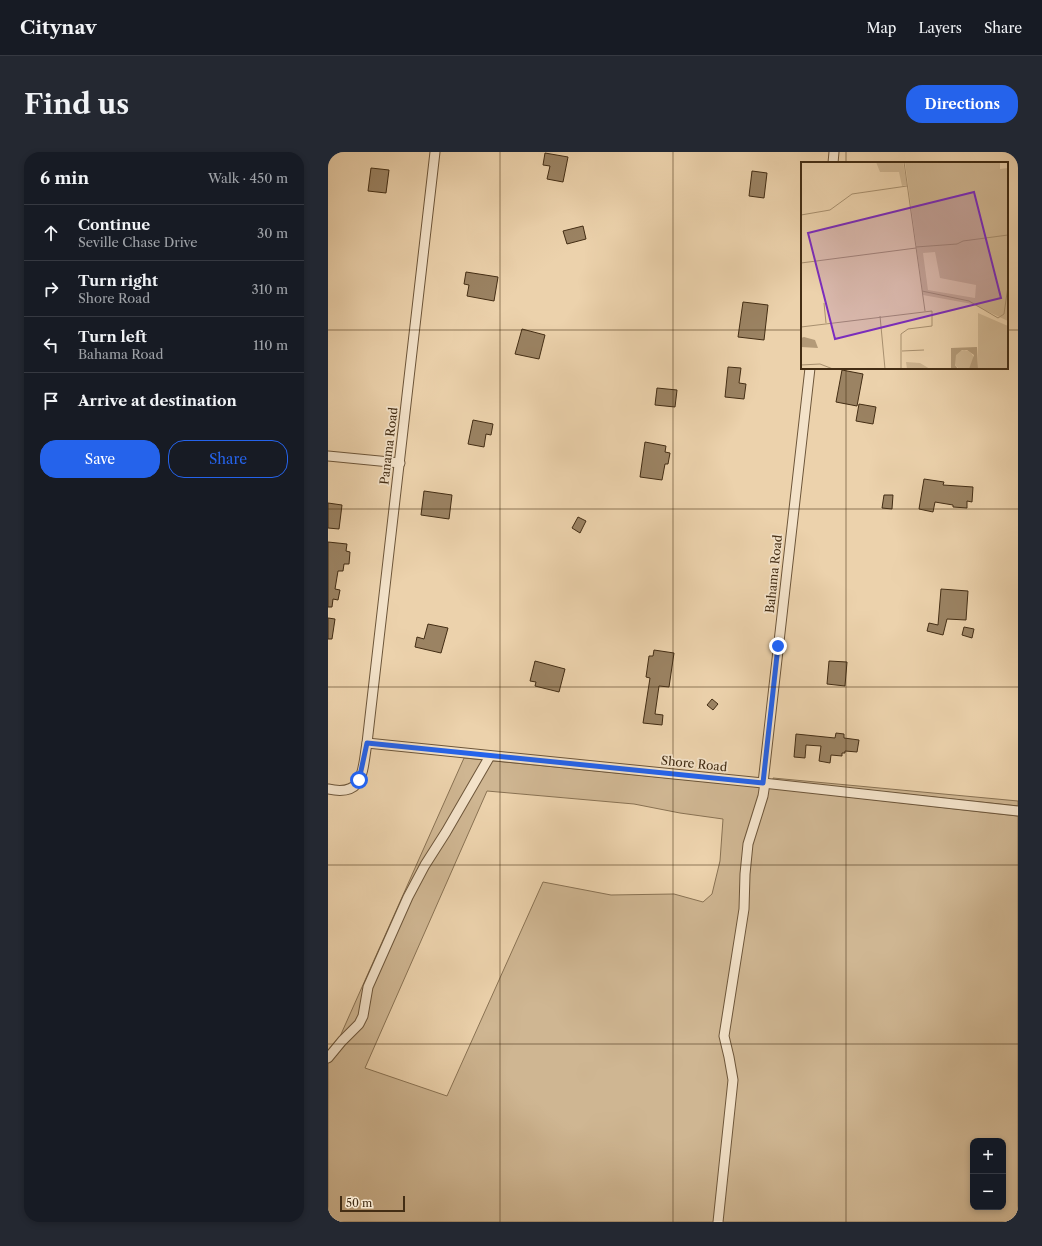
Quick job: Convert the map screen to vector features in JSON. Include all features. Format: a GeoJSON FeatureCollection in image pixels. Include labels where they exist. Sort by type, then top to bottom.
{"type":"FeatureCollection","features":[{"type":"Feature","properties":{"kind":"street","name":"Panama Road"},"geometry":{"type":"LineString","coordinates":[[328,789],[339,791],[349,790],[356,785],[361,773],[367,743],[435,152]]}},
{"type":"Feature","properties":{"kind":"street"},"geometry":{"type":"LineString","coordinates":[[833,162],[834,152]]}},
{"type":"Feature","properties":{"kind":"street","name":"Bahama Road"},"geometry":{"type":"LineString","coordinates":[[718,1222],[733,1080],[724,1036],[744,909],[744,874],[748,844],[764,796],[764,783],[810,369]]}},
{"type":"Feature","properties":{"kind":"street"},"geometry":{"type":"LineString","coordinates":[[328,456],[400,463]]}},
{"type":"Feature","properties":{"kind":"street","name":"Shore Road"},"geometry":{"type":"LineString","coordinates":[[367,743],[764,783],[1018,811]]}},
{"type":"Feature","properties":{"kind":"street"},"geometry":{"type":"LineString","coordinates":[[328,1058],[359,1024],[363,1016],[368,987],[408,898],[425,865],[490,756]]}},
{"type":"Feature","properties":{"kind":"shaded area"},"geometry":{"type":"Polygon","coordinates":[[[464,758],[769,788],[1018,816],[1018,1222],[328,1222],[328,1053],[338,1041],[464,758]],[[487,791],[365,1068],[447,1096],[543,882],[611,895],[674,894],[703,902],[712,894],[720,861],[723,819],[680,813],[634,804],[487,791]]]}},
{"type":"Feature","properties":{"kind":"shaded area"},"geometry":{"type":"Polygon","coordinates":[[[773,778],[1018,801],[1018,806],[773,780],[773,778]]]}},
{"type":"Feature","properties":{"kind":"building"},"geometry":{"type":"Polygon","coordinates":[[[545,153],[568,157],[563,182],[547,179],[550,166],[543,165],[545,153]]]}},
{"type":"Feature","properties":{"kind":"building"},"geometry":{"type":"Polygon","coordinates":[[[371,168],[389,170],[386,193],[368,191],[371,168]]]}},
{"type":"Feature","properties":{"kind":"building"},"geometry":{"type":"Polygon","coordinates":[[[752,171],[767,173],[764,198],[749,196],[752,171]]]}},
{"type":"Feature","properties":{"kind":"building"},"geometry":{"type":"Polygon","coordinates":[[[583,226],[586,239],[567,244],[563,231],[583,226]]]}},
{"type":"Feature","properties":{"kind":"building"},"geometry":{"type":"Polygon","coordinates":[[[466,272],[498,277],[494,301],[467,296],[469,285],[464,284],[466,272]]]}},
{"type":"Feature","properties":{"kind":"building"},"geometry":{"type":"Polygon","coordinates":[[[743,302],[768,305],[764,340],[738,337],[743,302]]]}},
{"type":"Feature","properties":{"kind":"building"},"geometry":{"type":"Polygon","coordinates":[[[522,329],[545,335],[539,359],[515,354],[522,329]]]}},
{"type":"Feature","properties":{"kind":"building"},"geometry":{"type":"Polygon","coordinates":[[[728,367],[741,368],[739,383],[746,384],[744,399],[725,397],[728,367]]]}},
{"type":"Feature","properties":{"kind":"building"},"geometry":{"type":"Polygon","coordinates":[[[842,370],[863,374],[857,406],[836,402],[842,370]]]}},
{"type":"Feature","properties":{"kind":"building"},"geometry":{"type":"Polygon","coordinates":[[[657,388],[677,390],[675,407],[655,405],[657,388]]]}},
{"type":"Feature","properties":{"kind":"building"},"geometry":{"type":"Polygon","coordinates":[[[859,404],[876,407],[873,424],[856,421],[859,404]]]}},
{"type":"Feature","properties":{"kind":"building"},"geometry":{"type":"Polygon","coordinates":[[[473,420],[493,424],[491,435],[486,434],[484,447],[468,444],[473,420]]]}},
{"type":"Feature","properties":{"kind":"building"},"geometry":{"type":"Polygon","coordinates":[[[645,442],[666,446],[665,452],[670,453],[668,464],[665,464],[662,480],[640,477],[645,442]]]}},
{"type":"Feature","properties":{"kind":"building"},"geometry":{"type":"Polygon","coordinates":[[[924,479],[944,482],[943,485],[973,487],[972,502],[967,501],[967,508],[953,507],[953,505],[935,502],[933,512],[919,509],[924,479]]]}},
{"type":"Feature","properties":{"kind":"building"},"geometry":{"type":"Polygon","coordinates":[[[424,491],[452,495],[449,519],[421,515],[424,491]]]}},
{"type":"Feature","properties":{"kind":"building"},"geometry":{"type":"Polygon","coordinates":[[[884,495],[893,495],[892,509],[882,508],[884,495]]]}},
{"type":"Feature","properties":{"kind":"building"},"geometry":{"type":"Polygon","coordinates":[[[328,503],[342,505],[339,529],[328,528],[328,503]]]}},
{"type":"Feature","properties":{"kind":"building"},"geometry":{"type":"Polygon","coordinates":[[[578,517],[586,521],[580,533],[572,528],[578,517]]]}},
{"type":"Feature","properties":{"kind":"building"},"geometry":{"type":"Polygon","coordinates":[[[328,542],[347,544],[346,551],[350,552],[349,564],[344,564],[343,571],[338,571],[335,589],[340,590],[338,600],[333,599],[332,607],[328,607],[328,542]]]}},
{"type":"Feature","properties":{"kind":"building"},"geometry":{"type":"Polygon","coordinates":[[[941,589],[968,591],[966,620],[947,619],[943,635],[927,631],[929,623],[938,625],[941,589]]]}},
{"type":"Feature","properties":{"kind":"building"},"geometry":{"type":"Polygon","coordinates":[[[328,618],[335,619],[332,639],[328,639],[328,618]]]}},
{"type":"Feature","properties":{"kind":"building"},"geometry":{"type":"Polygon","coordinates":[[[428,624],[448,628],[441,653],[415,647],[417,637],[424,639],[428,624]]]}},
{"type":"Feature","properties":{"kind":"building"},"geometry":{"type":"Polygon","coordinates":[[[964,627],[974,629],[972,638],[962,635],[964,627]]]}},
{"type":"Feature","properties":{"kind":"building"},"geometry":{"type":"Polygon","coordinates":[[[654,650],[674,653],[669,687],[659,686],[655,714],[663,715],[662,725],[643,723],[650,678],[646,677],[649,656],[653,656],[654,650]]]}},
{"type":"Feature","properties":{"kind":"building"},"geometry":{"type":"Polygon","coordinates":[[[535,661],[565,669],[559,692],[535,686],[536,682],[530,681],[535,661]]]}},
{"type":"Feature","properties":{"kind":"building"},"geometry":{"type":"Polygon","coordinates":[[[829,661],[847,662],[845,686],[827,684],[829,661]]]}},
{"type":"Feature","properties":{"kind":"building"},"geometry":{"type":"Polygon","coordinates":[[[712,699],[718,704],[713,710],[707,705],[712,699]]]}},
{"type":"Feature","properties":{"kind":"building"},"geometry":{"type":"Polygon","coordinates":[[[836,733],[844,734],[844,738],[859,740],[857,752],[845,751],[845,753],[842,753],[842,756],[831,755],[830,763],[819,761],[821,746],[806,745],[805,758],[794,757],[796,734],[835,738],[836,733]]]}},
{"type":"Feature","properties":{"kind":"route"},"geometry":{"type":"LineString","coordinates":[[359,780],[367,743],[763,783],[778,646]]}}]}
